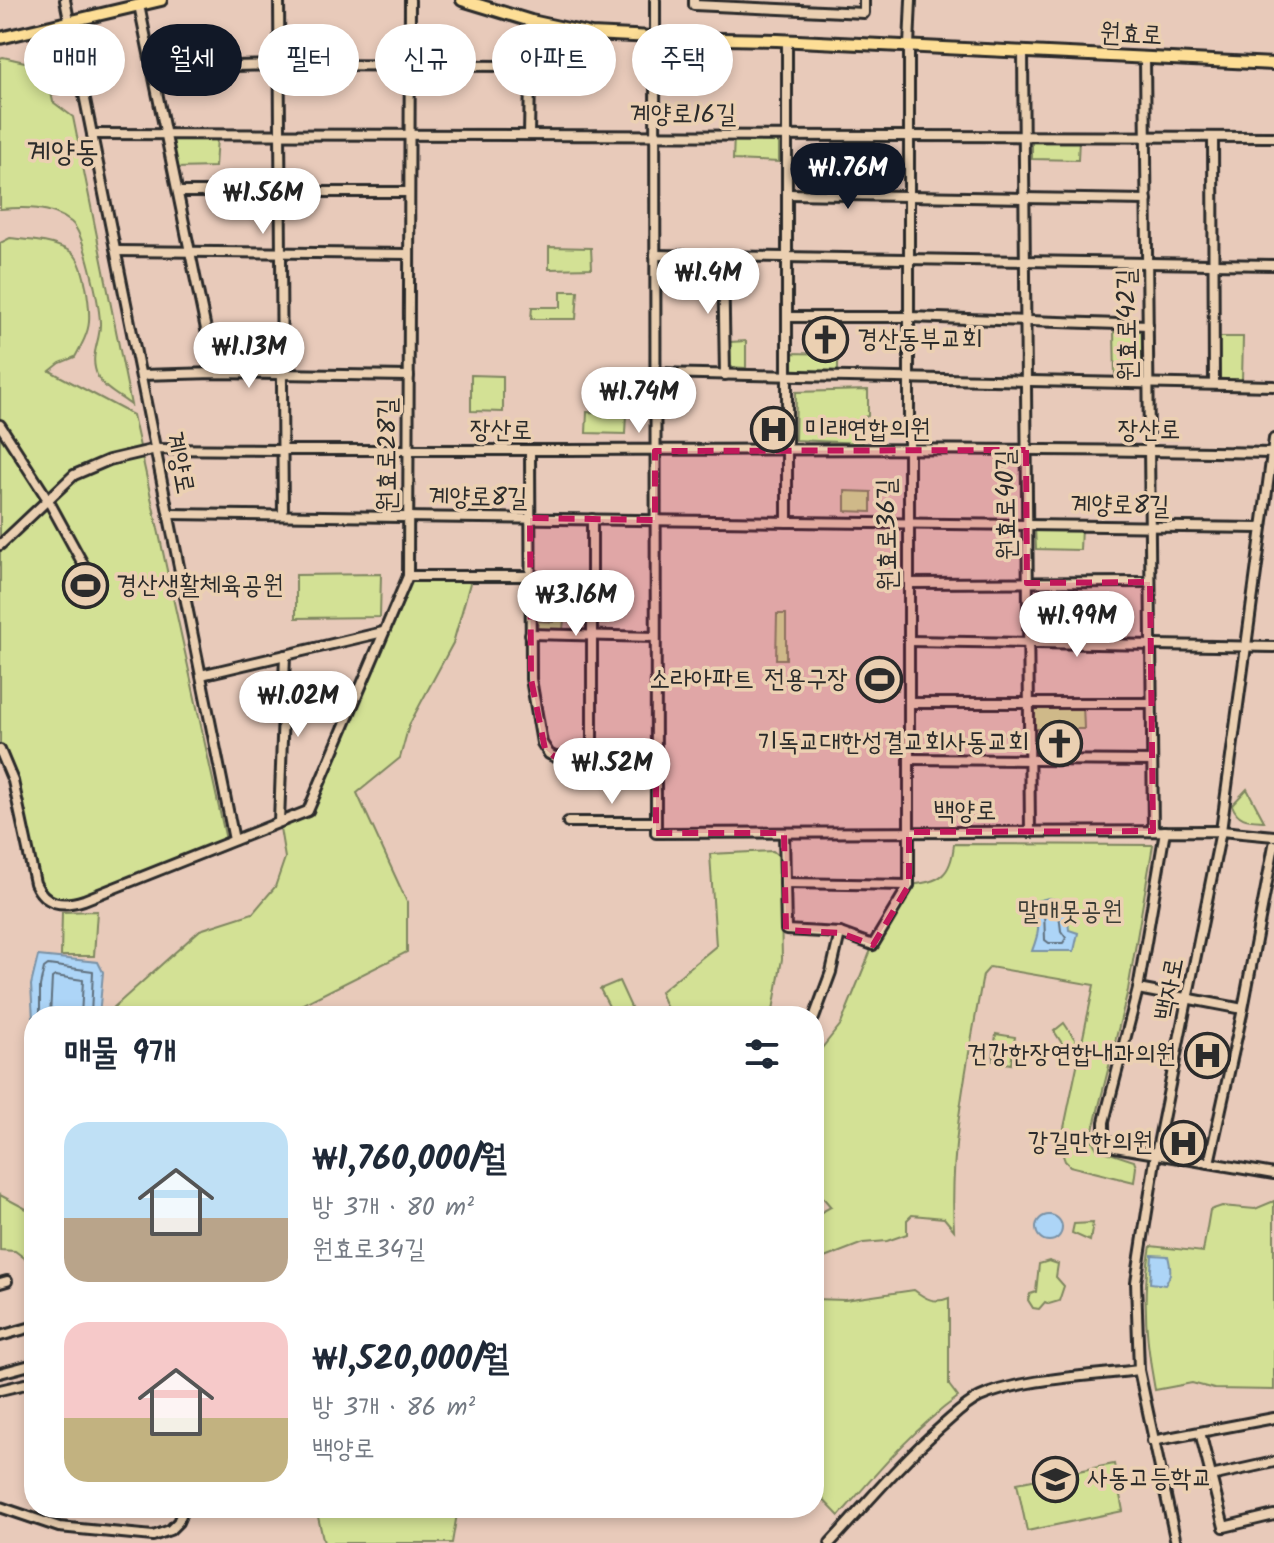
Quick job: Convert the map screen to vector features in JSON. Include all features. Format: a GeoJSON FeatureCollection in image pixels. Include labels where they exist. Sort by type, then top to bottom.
{"type":"FeatureCollection","features":[{"type":"Feature","properties":{"kind":"main road"},"geometry":{"type":"LineString","coordinates":[[0,38],[161,0]]}},
{"type":"Feature","properties":{"kind":"main road","name":"원효로"},"geometry":{"type":"LineString","coordinates":[[462,0],[531,21],[591,34],[632,35]]}},
{"type":"Feature","properties":{"kind":"main road","name":"원효로"},"geometry":{"type":"LineString","coordinates":[[733,38],[1274,64]]}},
{"type":"Feature","properties":{"kind":"street","name":"계양로"},"geometry":{"type":"LineString","coordinates":[[65,0],[234,840]]}},
{"type":"Feature","properties":{"kind":"street"},"geometry":{"type":"LineString","coordinates":[[279,0],[279,24]]}},
{"type":"Feature","properties":{"kind":"street","name":"원효로28길"},"geometry":{"type":"LineString","coordinates":[[410,0],[410,24]]}},
{"type":"Feature","properties":{"kind":"street"},"geometry":{"type":"LineString","coordinates":[[654,24],[655,0]]}},
{"type":"Feature","properties":{"kind":"street"},"geometry":{"type":"LineString","coordinates":[[694,0],[694,5],[864,13],[864,0]]}},
{"type":"Feature","properties":{"kind":"street","name":"원효로36길"},"geometry":{"type":"LineString","coordinates":[[909,885],[907,449],[911,0]]}},
{"type":"Feature","properties":{"kind":"street"},"geometry":{"type":"LineString","coordinates":[[139,5],[143,24]]}},
{"type":"Feature","properties":{"kind":"street"},"geometry":{"type":"LineString","coordinates":[[787,40],[787,522]]}},
{"type":"Feature","properties":{"kind":"street","name":"원효로40길"},"geometry":{"type":"LineString","coordinates":[[1023,52],[1030,832]]}},
{"type":"Feature","properties":{"kind":"street","name":"원효로42길"},"geometry":{"type":"LineString","coordinates":[[1145,58],[1153,831]]}},
{"type":"Feature","properties":{"kind":"street"},"geometry":{"type":"LineString","coordinates":[[158,96],[215,373]]}},
{"type":"Feature","properties":{"kind":"street"},"geometry":{"type":"LineString","coordinates":[[279,96],[283,515]]}},
{"type":"Feature","properties":{"kind":"street","name":"원효로28길"},"geometry":{"type":"LineString","coordinates":[[0,750],[13,781],[35,883],[42,895],[54,903],[71,904],[84,900],[308,811],[408,576],[410,96]]}},
{"type":"Feature","properties":{"kind":"street"},"geometry":{"type":"LineString","coordinates":[[529,135],[530,96]]}},
{"type":"Feature","properties":{"kind":"street"},"geometry":{"type":"LineString","coordinates":[[568,822],[656,822],[655,96]]}},
{"type":"Feature","properties":{"kind":"street","name":"계양로16길"},"geometry":{"type":"LineString","coordinates":[[92,134],[1274,137]]}},
{"type":"Feature","properties":{"kind":"street"},"geometry":{"type":"LineString","coordinates":[[1213,137],[1214,384]]}},
{"type":"Feature","properties":{"kind":"street"},"geometry":{"type":"LineString","coordinates":[[178,192],[409,192]]}},
{"type":"Feature","properties":{"kind":"street"},"geometry":{"type":"LineString","coordinates":[[788,194],[1147,200]]}},
{"type":"Feature","properties":{"kind":"street"},"geometry":{"type":"LineString","coordinates":[[116,251],[409,254]]}},
{"type":"Feature","properties":{"kind":"street"},"geometry":{"type":"LineString","coordinates":[[655,255],[1274,265]]}},
{"type":"Feature","properties":{"kind":"street"},"geometry":{"type":"LineString","coordinates":[[723,256],[725,375]]}},
{"type":"Feature","properties":{"kind":"street"},"geometry":{"type":"LineString","coordinates":[[788,317],[909,317],[1148,325]]}},
{"type":"Feature","properties":{"kind":"street"},"geometry":{"type":"LineString","coordinates":[[655,373],[1274,386]]}},
{"type":"Feature","properties":{"kind":"street"},"geometry":{"type":"LineString","coordinates":[[141,375],[409,376]]}},
{"type":"Feature","properties":{"kind":"street"},"geometry":{"type":"LineString","coordinates":[[0,425],[47,498],[94,584]]}},
{"type":"Feature","properties":{"kind":"street","name":"백자로"},"geometry":{"type":"LineString","coordinates":[[1176,1543],[1139,1370],[1136,1282],[1139,1247],[1221,831],[1274,439]]}},
{"type":"Feature","properties":{"kind":"street","name":"장산로"},"geometry":{"type":"LineString","coordinates":[[0,545],[47,498],[82,470],[121,456],[156,449],[530,452],[788,448],[1273,452]]}},
{"type":"Feature","properties":{"kind":"street"},"geometry":{"type":"LineString","coordinates":[[530,452],[531,679],[545,749],[555,757],[656,756]]}},
{"type":"Feature","properties":{"kind":"street","name":"계양로8길"},"geometry":{"type":"LineString","coordinates":[[169,514],[1261,528]]}},
{"type":"Feature","properties":{"kind":"street"},"geometry":{"type":"LineString","coordinates":[[592,519],[592,757]]}},
{"type":"Feature","properties":{"kind":"street"},"geometry":{"type":"LineString","coordinates":[[408,576],[530,576]]}},
{"type":"Feature","properties":{"kind":"street"},"geometry":{"type":"LineString","coordinates":[[909,583],[1150,582]]}},
{"type":"Feature","properties":{"kind":"street"},"geometry":{"type":"LineString","coordinates":[[201,675],[383,632]]}},
{"type":"Feature","properties":{"kind":"street"},"geometry":{"type":"LineString","coordinates":[[530,634],[655,637]]}},
{"type":"Feature","properties":{"kind":"street"},"geometry":{"type":"LineString","coordinates":[[909,641],[1274,647]]}},
{"type":"Feature","properties":{"kind":"street"},"geometry":{"type":"LineString","coordinates":[[279,822],[285,655]]}},
{"type":"Feature","properties":{"kind":"street"},"geometry":{"type":"LineString","coordinates":[[909,703],[1151,703]]}},
{"type":"Feature","properties":{"kind":"street"},"geometry":{"type":"LineString","coordinates":[[909,759],[1152,761]]}},
{"type":"Feature","properties":{"kind":"street","name":"백양로"},"geometry":{"type":"LineString","coordinates":[[656,822],[656,833],[1221,831],[1274,836]]}},
{"type":"Feature","properties":{"kind":"street"},"geometry":{"type":"LineString","coordinates":[[1165,831],[1138,989],[1102,1132],[1108,1143],[1115,1147],[1274,1174]]}},
{"type":"Feature","properties":{"kind":"street"},"geometry":{"type":"LineString","coordinates":[[784,833],[786,930],[840,933],[873,945],[909,885]]}},
{"type":"Feature","properties":{"kind":"street"},"geometry":{"type":"LineString","coordinates":[[1209,1163],[1243,1009],[1274,845]]}},
{"type":"Feature","properties":{"kind":"street"},"geometry":{"type":"LineString","coordinates":[[785,883],[909,885]]}},
{"type":"Feature","properties":{"kind":"street"},"geometry":{"type":"LineString","coordinates":[[818,1006],[831,972],[840,933]]}},
{"type":"Feature","properties":{"kind":"street"},"geometry":{"type":"LineString","coordinates":[[1138,989],[1243,1009]]}},
{"type":"Feature","properties":{"kind":"street"},"geometry":{"type":"LineString","coordinates":[[0,1336],[24,1329]]}},
{"type":"Feature","properties":{"kind":"street"},"geometry":{"type":"LineString","coordinates":[[0,1373],[24,1367]]}},
{"type":"Feature","properties":{"kind":"street"},"geometry":{"type":"LineString","coordinates":[[830,1543],[921,1445],[965,1406],[979,1398],[1012,1388],[1139,1370]]}},
{"type":"Feature","properties":{"kind":"street"},"geometry":{"type":"LineString","coordinates":[[0,1390],[24,1384]]}},
{"type":"Feature","properties":{"kind":"street"},"geometry":{"type":"LineString","coordinates":[[1152,1441],[1274,1418]]}},
{"type":"Feature","properties":{"kind":"street"},"geometry":{"type":"LineString","coordinates":[[1200,1432],[1224,1527]]}},
{"type":"Feature","properties":{"kind":"street"},"geometry":{"type":"LineString","coordinates":[[1211,1476],[1274,1462]]}},
{"type":"Feature","properties":{"kind":"street"},"geometry":{"type":"LineString","coordinates":[[0,1507],[24,1515]]}},
{"type":"Feature","properties":{"kind":"street"},"geometry":{"type":"LineString","coordinates":[[1214,1530],[1274,1515]]}},
{"type":"Feature","properties":{"kind":"street"},"geometry":{"type":"LineString","coordinates":[[32,1518],[59,1527],[153,1536],[170,1530],[180,1518]]}},
{"type":"Feature","properties":{"kind":"street"},"geometry":{"type":"LineString","coordinates":[[153,1536],[161,1543]]}},
{"type":"Feature","properties":{"kind":"highlighted area"},"geometry":{"type":"Polygon","coordinates":[[[1026,450],[1027,583],[1150,582],[1153,831],[909,832],[909,885],[873,945],[840,933],[786,930],[784,833],[656,833],[656,756],[555,757],[545,749],[531,679],[530,518],[655,520],[655,451],[1026,450]]]}},
{"type":"Feature","properties":{"kind":"green space"},"geometry":{"type":"Polygon","coordinates":[[[0,58],[24,62],[24,96],[52,96],[53,102],[73,117],[131,405],[104,385],[95,369],[99,313],[90,269],[76,229],[71,222],[46,210],[0,209],[0,58]]]}},
{"type":"Feature","properties":{"kind":"green space"},"geometry":{"type":"Polygon","coordinates":[[[734,136],[775,138],[779,144],[779,162],[733,160],[734,136]]]}},
{"type":"Feature","properties":{"kind":"green space"},"geometry":{"type":"Polygon","coordinates":[[[217,137],[215,167],[175,168],[169,139],[217,137]]]}},
{"type":"Feature","properties":{"kind":"green space"},"geometry":{"type":"Polygon","coordinates":[[[1032,138],[1079,138],[1078,160],[1032,159],[1032,138]]]}},
{"type":"Feature","properties":{"kind":"green space","name":"경산생활체육공원"},"geometry":{"type":"Polygon","coordinates":[[[10,238],[57,245],[71,252],[80,264],[87,295],[87,331],[75,357],[50,371],[133,415],[228,849],[72,909],[50,906],[33,891],[8,776],[0,758],[0,243],[10,238]]]}},
{"type":"Feature","properties":{"kind":"green space"},"geometry":{"type":"Polygon","coordinates":[[[549,247],[591,248],[592,268],[549,269],[549,247]]]}},
{"type":"Feature","properties":{"kind":"green space"},"geometry":{"type":"Polygon","coordinates":[[[561,291],[578,291],[576,319],[531,319],[532,307],[561,307],[561,291]]]}},
{"type":"Feature","properties":{"kind":"green space"},"geometry":{"type":"Polygon","coordinates":[[[1130,325],[1147,326],[1146,371],[1142,376],[1115,376],[1114,332],[1129,333],[1130,325]]]}},
{"type":"Feature","properties":{"kind":"green space"},"geometry":{"type":"Polygon","coordinates":[[[1217,337],[1243,337],[1242,380],[1216,380],[1217,337]]]}},
{"type":"Feature","properties":{"kind":"green space"},"geometry":{"type":"Polygon","coordinates":[[[746,341],[746,368],[730,367],[730,342],[746,341]]]}},
{"type":"Feature","properties":{"kind":"green space"},"geometry":{"type":"Polygon","coordinates":[[[238,342],[240,373],[216,372],[212,348],[238,342]]]}},
{"type":"Feature","properties":{"kind":"green space"},"geometry":{"type":"Polygon","coordinates":[[[789,353],[838,354],[838,376],[792,375],[789,353]]]}},
{"type":"Feature","properties":{"kind":"green space"},"geometry":{"type":"Polygon","coordinates":[[[471,375],[503,376],[503,412],[471,411],[471,375]]]}},
{"type":"Feature","properties":{"kind":"green space"},"geometry":{"type":"Polygon","coordinates":[[[868,390],[868,416],[861,418],[862,443],[795,440],[796,392],[868,390]]]}},
{"type":"Feature","properties":{"kind":"green space"},"geometry":{"type":"Polygon","coordinates":[[[587,412],[626,414],[625,434],[586,433],[587,412]]]}},
{"type":"Feature","properties":{"kind":"green space"},"geometry":{"type":"Polygon","coordinates":[[[845,491],[871,492],[871,512],[845,511],[845,491]]]}},
{"type":"Feature","properties":{"kind":"green space"},"geometry":{"type":"Polygon","coordinates":[[[1035,527],[1081,527],[1080,550],[1036,549],[1035,527]]]}},
{"type":"Feature","properties":{"kind":"green space"},"geometry":{"type":"Polygon","coordinates":[[[381,574],[380,617],[296,618],[296,575],[381,574]]]}},
{"type":"Feature","properties":{"kind":"green space"},"geometry":{"type":"Polygon","coordinates":[[[408,576],[472,576],[453,643],[409,725],[400,758],[357,793],[407,902],[407,952],[301,1006],[115,1006],[200,930],[253,913],[275,887],[285,858],[279,822],[308,811],[408,576]]]}},
{"type":"Feature","properties":{"kind":"green space"},"geometry":{"type":"Polygon","coordinates":[[[777,614],[786,614],[786,659],[776,659],[777,614]]]}},
{"type":"Feature","properties":{"kind":"green space"},"geometry":{"type":"Polygon","coordinates":[[[554,618],[564,619],[563,631],[537,630],[538,621],[553,622],[554,618]]]}},
{"type":"Feature","properties":{"kind":"green space","name":"소라아파트 전용구장"},"geometry":{"type":"Polygon","coordinates":[[[860,670],[899,671],[898,690],[860,690],[860,670]]]}},
{"type":"Feature","properties":{"kind":"green space"},"geometry":{"type":"Polygon","coordinates":[[[1083,704],[1084,729],[1031,729],[1030,705],[1083,704]]]}},
{"type":"Feature","properties":{"kind":"green space"},"geometry":{"type":"Polygon","coordinates":[[[1247,789],[1264,821],[1245,819],[1234,810],[1232,805],[1247,789]]]}},
{"type":"Feature","properties":{"kind":"green space","name":"말매못공원"},"geometry":{"type":"Polygon","coordinates":[[[954,844],[1153,845],[1128,990],[1091,1138],[1097,1149],[1134,1161],[1134,1182],[1070,1166],[1060,1147],[1094,985],[990,967],[983,975],[961,1102],[954,1166],[954,1230],[944,1218],[912,1215],[907,1220],[907,1234],[887,1241],[863,1243],[824,1258],[824,1211],[831,1207],[824,1199],[824,1045],[841,1024],[873,945],[909,885],[929,882],[942,875],[954,844]]]}},
{"type":"Feature","properties":{"kind":"green space"},"geometry":{"type":"Polygon","coordinates":[[[773,851],[780,857],[782,959],[774,1006],[666,1006],[660,992],[716,946],[710,854],[773,851]]]}},
{"type":"Feature","properties":{"kind":"green space"},"geometry":{"type":"Polygon","coordinates":[[[97,911],[94,956],[61,956],[62,912],[97,911]]]}},
{"type":"Feature","properties":{"kind":"green space"},"geometry":{"type":"Polygon","coordinates":[[[619,981],[630,1006],[609,1006],[600,989],[619,981]]]}},
{"type":"Feature","properties":{"kind":"green space"},"geometry":{"type":"Polygon","coordinates":[[[1064,1023],[1078,1044],[1067,1051],[1054,1031],[1064,1023]]]}},
{"type":"Feature","properties":{"kind":"green space"},"geometry":{"type":"Polygon","coordinates":[[[996,1034],[1015,1037],[1011,1064],[993,1061],[996,1034]]]}},
{"type":"Feature","properties":{"kind":"green space"},"geometry":{"type":"Polygon","coordinates":[[[0,1195],[24,1208],[24,1258],[15,1251],[0,1250],[0,1195]]]}},
{"type":"Feature","properties":{"kind":"green space"},"geometry":{"type":"Polygon","coordinates":[[[1274,1201],[1274,1390],[1214,1389],[1192,1383],[1155,1390],[1146,1318],[1146,1282],[1151,1246],[1203,1252],[1210,1210],[1222,1206],[1255,1209],[1274,1201]]]}},
{"type":"Feature","properties":{"kind":"green space"},"geometry":{"type":"Polygon","coordinates":[[[1093,1223],[1090,1241],[1072,1233],[1074,1224],[1093,1223]]]}},
{"type":"Feature","properties":{"kind":"green space"},"geometry":{"type":"Polygon","coordinates":[[[1049,1261],[1058,1264],[1056,1277],[1064,1286],[1059,1301],[1045,1302],[1039,1309],[1033,1308],[1028,1300],[1030,1294],[1036,1292],[1039,1264],[1049,1261]]]}},
{"type":"Feature","properties":{"kind":"green space"},"geometry":{"type":"Polygon","coordinates":[[[914,1290],[930,1300],[949,1298],[949,1385],[958,1397],[910,1438],[839,1516],[824,1500],[824,1299],[845,1300],[914,1290]]]}},
{"type":"Feature","properties":{"kind":"green space"},"geometry":{"type":"Polygon","coordinates":[[[1114,1464],[1123,1511],[1027,1531],[1017,1483],[1114,1464]]]}},
{"type":"Feature","properties":{"kind":"green space"},"geometry":{"type":"Polygon","coordinates":[[[318,1518],[456,1518],[452,1543],[324,1543],[318,1518]]]}},
{"type":"Feature","properties":{"kind":"water"},"geometry":{"type":"Polygon","coordinates":[[[1048,898],[1057,900],[1067,911],[1069,930],[1078,933],[1074,951],[1032,951],[1038,924],[1030,908],[1037,901],[1048,898]]]}},
{"type":"Feature","properties":{"kind":"water"},"geometry":{"type":"Polygon","coordinates":[[[38,956],[98,962],[103,972],[100,1006],[32,1006],[31,985],[38,956]]]}},
{"type":"Feature","properties":{"kind":"water"},"geometry":{"type":"Polygon","coordinates":[[[1049,1215],[1058,1219],[1062,1228],[1058,1237],[1049,1241],[1040,1237],[1036,1228],[1040,1219],[1049,1215]]]}},
{"type":"Feature","properties":{"kind":"water"},"geometry":{"type":"Polygon","coordinates":[[[1152,1255],[1168,1256],[1170,1271],[1165,1285],[1150,1283],[1152,1255]]]}},
{"type":"Feature","properties":{"kind":"place","name":"경산동부교회"},"geometry":{"type":"Point","coordinates":[826,340]}},
{"type":"Feature","properties":{"kind":"place","name":"미래연합의원"},"geometry":{"type":"Point","coordinates":[774,430]}},
{"type":"Feature","properties":{"kind":"place","name":"경산생활체육공원"},"geometry":{"type":"Point","coordinates":[85,586]}},
{"type":"Feature","properties":{"kind":"place","name":"소라아파트 전용구장"},"geometry":{"type":"Point","coordinates":[879,680]}},
{"type":"Feature","properties":{"kind":"place","name":"기독교대한성결교회사동교회"},"geometry":{"type":"Point","coordinates":[1060,743]}},
{"type":"Feature","properties":{"kind":"place","name":"건강한장연합내과의원"},"geometry":{"type":"Point","coordinates":[1207,1055]}},
{"type":"Feature","properties":{"kind":"place","name":"강길만한의원"},"geometry":{"type":"Point","coordinates":[1184,1143]}},
{"type":"Feature","properties":{"kind":"place","name":"사동고등학교"},"geometry":{"type":"Point","coordinates":[1056,1479]}},
{"type":"Feature","properties":{"kind":"district","name":"계양동"},"geometry":{"type":"Point","coordinates":[63,153]}}]}
